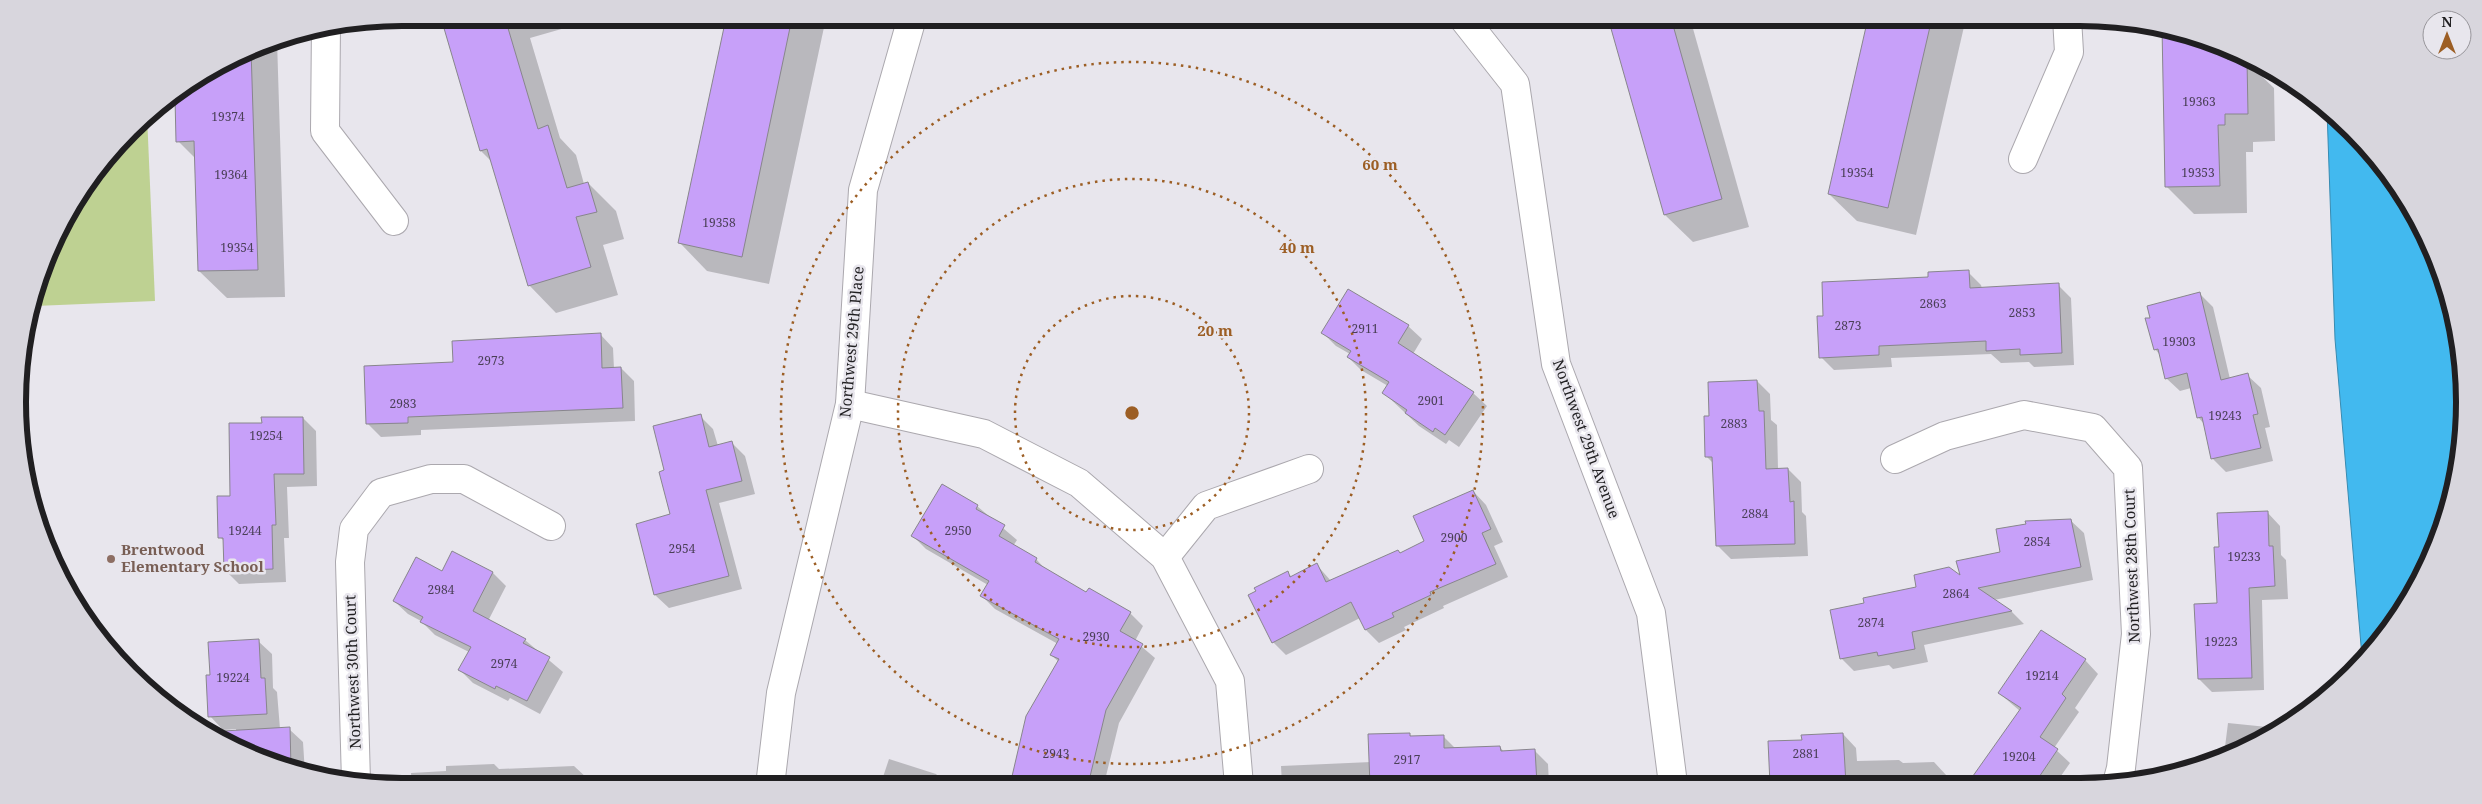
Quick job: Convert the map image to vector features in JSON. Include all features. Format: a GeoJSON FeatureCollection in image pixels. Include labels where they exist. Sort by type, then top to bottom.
{"type":"FeatureCollection","features":[{"type":"Feature","properties":{"kind":"street","name":"Northwest 29th Place"},"geometry":{"type":"LineString","coordinates":[[771,778],[781,693],[850,404],[863,190],[910,26]]}},
{"type":"Feature","properties":{"kind":"street","name":"Northwest 29th Avenue"},"geometry":{"type":"LineString","coordinates":[[1469,26],[1514,84],[1556,364],[1651,614],[1672,778]]}},
{"type":"Feature","properties":{"kind":"street"},"geometry":{"type":"LineString","coordinates":[[2023,159],[2069,52],[2067,26]]}},
{"type":"Feature","properties":{"kind":"street"},"geometry":{"type":"LineString","coordinates":[[326,34],[325,131],[394,221]]}},
{"type":"Feature","properties":{"kind":"street"},"geometry":{"type":"LineString","coordinates":[[850,404],[984,434],[1079,483],[1165,556],[1230,681],[1238,778]]}},
{"type":"Feature","properties":{"kind":"street","name":"Northwest 28th Court"},"geometry":{"type":"LineString","coordinates":[[1895,459],[1945,436],[2024,415],[2093,428],[2128,468],[2136,634],[2119,776]]}},
{"type":"Feature","properties":{"kind":"street"},"geometry":{"type":"LineString","coordinates":[[1165,556],[1206,506],[1309,469]]}},
{"type":"Feature","properties":{"kind":"street","name":"Northwest 30th Court"},"geometry":{"type":"LineString","coordinates":[[356,775],[350,562],[354,529],[380,493],[431,480],[464,480],[551,526]]}},
{"type":"Feature","properties":{"kind":"green space"},"geometry":{"type":"Polygon","coordinates":[[[147,125],[155,301],[39,306],[55,258],[77,214],[119,154],[147,125]]]}},
{"type":"Feature","properties":{"kind":"water"},"geometry":{"type":"Polygon","coordinates":[[[2327,118],[2363,154],[2378,173],[2417,236],[2436,281],[2443,305],[2453,353],[2455,377],[2456,402],[2453,451],[2449,475],[2436,523],[2417,568],[2405,590],[2378,631],[2362,652],[2335,339],[2327,118]]]}},
{"type":"Feature","properties":{"kind":"building"},"geometry":{"type":"Polygon","coordinates":[[[443,26],[507,26],[538,129],[548,125],[567,188],[588,182],[597,212],[576,217],[591,267],[528,286],[487,149],[480,151],[443,26]]]}},
{"type":"Feature","properties":{"kind":"building"},"geometry":{"type":"Polygon","coordinates":[[[724,26],[790,26],[742,257],[678,243],[724,26]]]}},
{"type":"Feature","properties":{"kind":"building"},"geometry":{"type":"Polygon","coordinates":[[[1610,26],[1673,26],[1722,199],[1664,215],[1610,26]]]}},
{"type":"Feature","properties":{"kind":"building"},"geometry":{"type":"Polygon","coordinates":[[[1866,26],[1930,26],[1888,208],[1828,194],[1866,26]]]}},
{"type":"Feature","properties":{"kind":"building"},"geometry":{"type":"Polygon","coordinates":[[[2162,35],[2201,46],[2227,56],[2227,59],[2233,59],[2247,66],[2248,114],[2225,114],[2225,125],[2218,125],[2220,186],[2165,187],[2162,35]]]}},
{"type":"Feature","properties":{"kind":"building"},"geometry":{"type":"Polygon","coordinates":[[[251,58],[258,270],[198,271],[194,141],[176,142],[175,103],[214,77],[251,58]]]}},
{"type":"Feature","properties":{"kind":"building"},"geometry":{"type":"Polygon","coordinates":[[[1969,270],[1970,288],[2059,283],[2062,353],[2020,355],[2020,349],[1986,351],[1986,341],[1879,346],[1879,355],[1819,358],[1817,316],[1823,316],[1822,282],[1928,277],[1928,272],[1969,270]]]}},
{"type":"Feature","properties":{"kind":"building"},"geometry":{"type":"Polygon","coordinates":[[[1348,289],[1409,325],[1398,343],[1474,392],[1445,435],[1435,428],[1433,432],[1405,413],[1407,410],[1382,393],[1389,382],[1347,357],[1351,351],[1321,333],[1348,289]]]}},
{"type":"Feature","properties":{"kind":"building"},"geometry":{"type":"Polygon","coordinates":[[[2200,292],[2221,380],[2248,373],[2258,414],[2253,415],[2261,448],[2211,459],[2202,417],[2197,418],[2187,373],[2165,379],[2158,349],[2154,350],[2145,318],[2150,318],[2147,306],[2200,292]]]}},
{"type":"Feature","properties":{"kind":"building"},"geometry":{"type":"Polygon","coordinates":[[[601,333],[602,368],[621,367],[623,408],[408,417],[408,423],[366,424],[364,366],[453,362],[452,341],[601,333]]]}},
{"type":"Feature","properties":{"kind":"building"},"geometry":{"type":"Polygon","coordinates":[[[1757,380],[1759,411],[1764,411],[1766,469],[1788,468],[1790,502],[1794,501],[1795,544],[1716,546],[1712,457],[1705,457],[1704,416],[1709,416],[1708,382],[1757,380]]]}},
{"type":"Feature","properties":{"kind":"building"},"geometry":{"type":"Polygon","coordinates":[[[701,414],[709,447],[732,441],[742,481],[706,490],[729,576],[654,595],[636,524],[670,514],[659,472],[664,470],[653,426],[701,414]]]}},
{"type":"Feature","properties":{"kind":"building"},"geometry":{"type":"Polygon","coordinates":[[[261,417],[303,417],[304,474],[274,474],[276,525],[272,525],[273,569],[224,571],[223,538],[218,538],[217,496],[230,496],[229,423],[262,423],[261,417]]]}},
{"type":"Feature","properties":{"kind":"building"},"geometry":{"type":"Polygon","coordinates":[[[942,484],[978,505],[976,509],[1005,525],[999,536],[1037,558],[1035,562],[1086,592],[1089,588],[1131,612],[1120,631],[1143,644],[1106,710],[1090,778],[1012,778],[1026,716],[1059,659],[1050,655],[1059,639],[980,596],[989,581],[911,536],[942,484]]]}},
{"type":"Feature","properties":{"kind":"building"},"geometry":{"type":"Polygon","coordinates":[[[1473,490],[1491,529],[1482,533],[1496,564],[1430,592],[1431,595],[1392,613],[1394,617],[1365,630],[1351,602],[1272,643],[1248,595],[1256,591],[1254,588],[1288,571],[1290,577],[1317,563],[1326,582],[1398,550],[1400,553],[1424,541],[1413,516],[1473,490]]]}},
{"type":"Feature","properties":{"kind":"building"},"geometry":{"type":"Polygon","coordinates":[[[2268,511],[2269,546],[2273,546],[2275,586],[2249,588],[2252,678],[2198,679],[2194,604],[2217,603],[2214,547],[2219,547],[2217,513],[2268,511]]]}},
{"type":"Feature","properties":{"kind":"building"},"geometry":{"type":"Polygon","coordinates":[[[2071,519],[2081,567],[1978,588],[2012,611],[1912,632],[1915,649],[1878,656],[1877,652],[1840,659],[1830,610],[1864,603],[1863,598],[1916,587],[1914,575],[1949,567],[1960,575],[1956,561],[2000,552],[1996,529],[2026,524],[2025,521],[2071,519]]]}},
{"type":"Feature","properties":{"kind":"building"},"geometry":{"type":"Polygon","coordinates":[[[452,551],[493,572],[473,611],[526,639],[523,643],[550,657],[527,701],[496,686],[495,689],[458,670],[471,647],[420,622],[423,617],[393,601],[416,557],[442,571],[452,551]]]}},
{"type":"Feature","properties":{"kind":"building"},"geometry":{"type":"Polygon","coordinates":[[[2041,630],[2086,659],[2062,694],[2066,698],[2040,737],[2058,749],[2038,778],[1972,778],[2021,708],[1998,693],[2041,630]]]}},
{"type":"Feature","properties":{"kind":"building"},"geometry":{"type":"Polygon","coordinates":[[[259,639],[261,678],[265,678],[267,714],[208,717],[206,675],[210,675],[208,642],[259,639]]]}},
{"type":"Feature","properties":{"kind":"building"},"geometry":{"type":"Polygon","coordinates":[[[290,727],[291,761],[258,749],[222,731],[290,727]]]}},
{"type":"Feature","properties":{"kind":"building"},"geometry":{"type":"Polygon","coordinates":[[[1410,733],[1410,736],[1444,735],[1444,748],[1500,746],[1501,751],[1535,749],[1537,778],[1370,778],[1368,734],[1410,733]]]}},
{"type":"Feature","properties":{"kind":"building"},"geometry":{"type":"Polygon","coordinates":[[[1843,733],[1846,778],[1770,778],[1768,741],[1802,740],[1801,735],[1843,733]]]}},
{"type":"Feature","properties":{"kind":"place","name":"Brentwood Elementary School"},"geometry":{"type":"Point","coordinates":[111,559]}}]}
